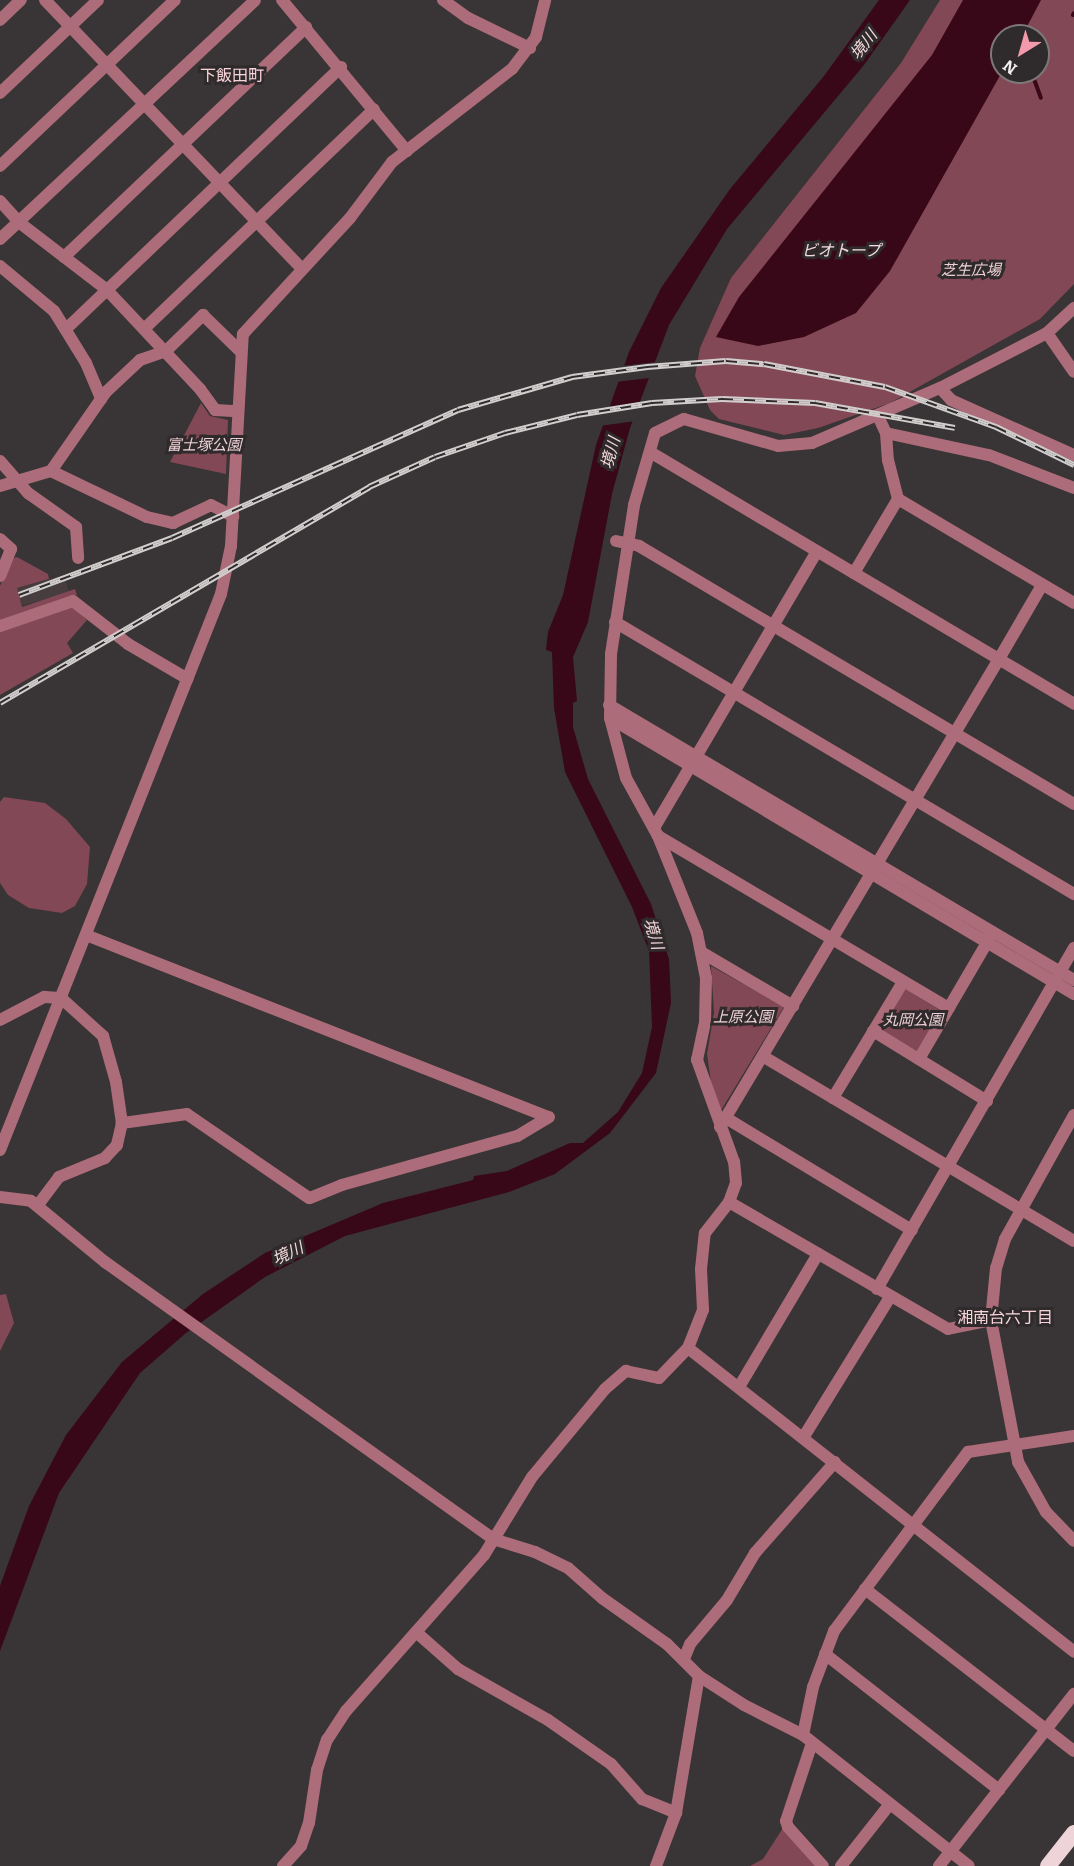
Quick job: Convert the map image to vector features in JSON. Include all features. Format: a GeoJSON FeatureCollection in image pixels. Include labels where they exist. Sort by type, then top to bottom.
{"type":"FeatureCollection","features":[{"type":"Feature","properties":{"kind":"highway"},"geometry":{"type":"LineString","coordinates":[[1048,1866],[1074,1833]]}},
{"type":"Feature","properties":{"kind":"street"},"geometry":{"type":"LineString","coordinates":[[0,20],[21,0]]}},
{"type":"Feature","properties":{"kind":"street"},"geometry":{"type":"LineString","coordinates":[[45,0],[301,268]]}},
{"type":"Feature","properties":{"kind":"street"},"geometry":{"type":"LineString","coordinates":[[0,93],[98,0]]}},
{"type":"Feature","properties":{"kind":"street"},"geometry":{"type":"LineString","coordinates":[[0,166],[175,0]]}},
{"type":"Feature","properties":{"kind":"street"},"geometry":{"type":"LineString","coordinates":[[0,239],[20,223],[255,0]]}},
{"type":"Feature","properties":{"kind":"street"},"geometry":{"type":"LineString","coordinates":[[282,0],[341,67],[407,151]]}},
{"type":"Feature","properties":{"kind":"street"},"geometry":{"type":"LineString","coordinates":[[443,0],[468,18],[530,48]]}},
{"type":"Feature","properties":{"kind":"street"},"geometry":{"type":"LineString","coordinates":[[0,1150],[221,594],[233,516],[243,334],[301,268],[350,218],[392,162],[512,69],[530,48],[545,0]]}},
{"type":"Feature","properties":{"kind":"street"},"geometry":{"type":"LineString","coordinates":[[64,257],[306,27]]}},
{"type":"Feature","properties":{"kind":"street"},"geometry":{"type":"LineString","coordinates":[[66,329],[341,67]]}},
{"type":"Feature","properties":{"kind":"street"},"geometry":{"type":"LineString","coordinates":[[144,328],[374,109]]}},
{"type":"Feature","properties":{"kind":"street"},"geometry":{"type":"LineString","coordinates":[[0,201],[20,223],[107,290],[166,351],[215,410],[237,411]]}},
{"type":"Feature","properties":{"kind":"street"},"geometry":{"type":"LineString","coordinates":[[3,274],[54,311],[86,363],[101,399]]}},
{"type":"Feature","properties":{"kind":"street"},"geometry":{"type":"LineString","coordinates":[[283,1866],[301,1846],[309,1823],[317,1770],[327,1740],[346,1711],[470,1572],[532,1477],[605,1389],[626,1371],[658,1378],[688,1348],[703,1310],[701,1269],[705,1233],[729,1202],[736,1183],[734,1162],[723,1122],[696,1060],[705,1022],[706,978],[697,933],[656,832],[626,778],[610,718],[615,622],[630,543],[634,505],[655,433],[684,419],[778,447],[812,443],[940,388],[1047,333],[1074,308]]}},
{"type":"Feature","properties":{"kind":"street"},"geometry":{"type":"LineString","coordinates":[[0,486],[51,471],[101,399],[140,360],[166,351],[203,315],[241,352]]}},
{"type":"Feature","properties":{"kind":"street"},"geometry":{"type":"LineString","coordinates":[[1047,333],[1074,372]]}},
{"type":"Feature","properties":{"kind":"street"},"geometry":{"type":"LineString","coordinates":[[940,388],[951,400],[1074,455]]}},
{"type":"Feature","properties":{"kind":"street"},"geometry":{"type":"LineString","coordinates":[[878,416],[886,433],[888,460],[898,499],[1074,603]]}},
{"type":"Feature","properties":{"kind":"street"},"geometry":{"type":"LineString","coordinates":[[886,433],[989,455],[1074,488]]}},
{"type":"Feature","properties":{"kind":"street"},"geometry":{"type":"LineString","coordinates":[[650,452],[1074,704]]}},
{"type":"Feature","properties":{"kind":"street"},"geometry":{"type":"LineString","coordinates":[[0,461],[28,493],[76,527],[78,558]]}},
{"type":"Feature","properties":{"kind":"street"},"geometry":{"type":"LineString","coordinates":[[51,471],[147,517],[173,523],[211,505],[233,516]]}},
{"type":"Feature","properties":{"kind":"street"},"geometry":{"type":"LineString","coordinates":[[854,573],[898,499]]}},
{"type":"Feature","properties":{"kind":"street"},"geometry":{"type":"LineString","coordinates":[[0,539],[11,549],[0,576]]}},
{"type":"Feature","properties":{"kind":"street"},"geometry":{"type":"LineString","coordinates":[[616,541],[630,543],[773,625],[1074,804]]}},
{"type":"Feature","properties":{"kind":"street"},"geometry":{"type":"LineString","coordinates":[[656,832],[693,761],[817,551]]}},
{"type":"Feature","properties":{"kind":"street"},"geometry":{"type":"LineString","coordinates":[[723,1122],[764,1057],[1042,585]]}},
{"type":"Feature","properties":{"kind":"street"},"geometry":{"type":"LineString","coordinates":[[0,626],[73,601],[128,644],[188,679]]}},
{"type":"Feature","properties":{"kind":"street"},"geometry":{"type":"LineString","coordinates":[[615,622],[1074,894]]}},
{"type":"Feature","properties":{"kind":"street"},"geometry":{"type":"LineString","coordinates":[[609,705],[693,761],[1057,977],[1074,994]]}},
{"type":"Feature","properties":{"kind":"street"},"geometry":{"type":"LineString","coordinates":[[610,718],[693,761]]}},
{"type":"Feature","properties":{"kind":"street"},"geometry":{"type":"LineString","coordinates":[[656,832],[949,1008]]}},
{"type":"Feature","properties":{"kind":"street"},"geometry":{"type":"LineString","coordinates":[[86,936],[549,1117],[517,1136],[342,1185],[309,1198],[187,1114],[122,1123]]}},
{"type":"Feature","properties":{"kind":"street"},"geometry":{"type":"LineString","coordinates":[[919,1059],[990,937]]}},
{"type":"Feature","properties":{"kind":"street"},"geometry":{"type":"LineString","coordinates":[[877,1289],[1074,948]]}},
{"type":"Feature","properties":{"kind":"street"},"geometry":{"type":"LineString","coordinates":[[701,952],[794,1006]]}},
{"type":"Feature","properties":{"kind":"street"},"geometry":{"type":"LineString","coordinates":[[1057,977],[1074,980]]}},
{"type":"Feature","properties":{"kind":"street"},"geometry":{"type":"LineString","coordinates":[[833,1098],[903,982]]}},
{"type":"Feature","properties":{"kind":"street"},"geometry":{"type":"LineString","coordinates":[[0,1020],[44,997],[61,998],[103,1036],[117,1082],[122,1123],[112,1152],[59,1177],[38,1206]]}},
{"type":"Feature","properties":{"kind":"street"},"geometry":{"type":"LineString","coordinates":[[873,1031],[987,1101]]}},
{"type":"Feature","properties":{"kind":"street"},"geometry":{"type":"LineString","coordinates":[[764,1057],[1074,1241]]}},
{"type":"Feature","properties":{"kind":"street"},"geometry":{"type":"LineString","coordinates":[[1074,1116],[1019,1209],[996,1268],[991,1320],[1013,1448],[1030,1488],[1074,1541]]}},
{"type":"Feature","properties":{"kind":"street"},"geometry":{"type":"LineString","coordinates":[[723,1122],[912,1230]]}},
{"type":"Feature","properties":{"kind":"street"},"geometry":{"type":"LineString","coordinates":[[0,1197],[32,1201],[58,1226],[493,1539],[536,1552],[568,1568],[684,1659],[699,1676],[744,1705],[808,1739],[969,1866]]}},
{"type":"Feature","properties":{"kind":"street"},"geometry":{"type":"LineString","coordinates":[[729,1202],[948,1329],[991,1320]]}},
{"type":"Feature","properties":{"kind":"street"},"geometry":{"type":"LineString","coordinates":[[739,1387],[818,1254]]}},
{"type":"Feature","properties":{"kind":"street"},"geometry":{"type":"LineString","coordinates":[[803,1438],[890,1297]]}},
{"type":"Feature","properties":{"kind":"street"},"geometry":{"type":"LineString","coordinates":[[688,1348],[1074,1652]]}},
{"type":"Feature","properties":{"kind":"street"},"geometry":{"type":"LineString","coordinates":[[823,1866],[788,1827],[786,1821],[808,1739],[825,1653],[834,1630],[968,1452],[1013,1448],[1074,1436]]}},
{"type":"Feature","properties":{"kind":"street"},"geometry":{"type":"LineString","coordinates":[[684,1659],[694,1638],[727,1600],[755,1553],[835,1462]]}},
{"type":"Feature","properties":{"kind":"street"},"geometry":{"type":"LineString","coordinates":[[865,1589],[1074,1751]]}},
{"type":"Feature","properties":{"kind":"street"},"geometry":{"type":"LineString","coordinates":[[416,1632],[458,1669],[548,1720],[611,1764],[642,1799],[676,1813]]}},
{"type":"Feature","properties":{"kind":"street"},"geometry":{"type":"LineString","coordinates":[[825,1653],[999,1790]]}},
{"type":"Feature","properties":{"kind":"street"},"geometry":{"type":"LineString","coordinates":[[656,1866],[676,1813],[699,1676]]}},
{"type":"Feature","properties":{"kind":"street"},"geometry":{"type":"LineString","coordinates":[[939,1866],[1074,1694]]}},
{"type":"Feature","properties":{"kind":"street"},"geometry":{"type":"LineString","coordinates":[[842,1866],[890,1804]]}},
{"type":"Feature","properties":{"kind":"shaded area"},"geometry":{"type":"Polygon","coordinates":[[[64,575],[69,592],[21,606],[16,589],[64,575]]]}},
{"type":"Feature","properties":{"kind":"green space","name":"芝生広場"},"geometry":{"type":"Polygon","coordinates":[[[940,0],[1074,0],[1074,284],[1040,319],[890,403],[818,428],[784,435],[719,419],[710,410],[695,376],[700,348],[731,278],[901,63],[940,0]]]}},
{"type":"Feature","properties":{"kind":"green space","name":"富士塚公園"},"geometry":{"type":"Polygon","coordinates":[[[201,403],[210,416],[228,420],[226,474],[170,462],[201,403]]]}},
{"type":"Feature","properties":{"kind":"green space"},"geometry":{"type":"Polygon","coordinates":[[[17,557],[48,574],[49,579],[17,588],[22,607],[75,589],[77,595],[0,622],[0,586],[11,559],[17,557]]]}},
{"type":"Feature","properties":{"kind":"green space"},"geometry":{"type":"Polygon","coordinates":[[[72,606],[87,620],[67,643],[73,653],[0,695],[0,630],[72,606]]]}},
{"type":"Feature","properties":{"kind":"green space"},"geometry":{"type":"Polygon","coordinates":[[[4,797],[45,803],[66,819],[90,847],[87,884],[75,906],[62,913],[29,908],[8,895],[0,883],[0,802],[4,797]]]}},
{"type":"Feature","properties":{"kind":"green space","name":"上原公園"},"geometry":{"type":"Polygon","coordinates":[[[711,966],[784,1007],[720,1112],[713,1097],[707,1054],[714,1013],[711,966]]]}},
{"type":"Feature","properties":{"kind":"green space","name":"丸岡公園"},"geometry":{"type":"Polygon","coordinates":[[[905,989],[945,1013],[921,1053],[881,1029],[905,989]]]}},
{"type":"Feature","properties":{"kind":"green space"},"geometry":{"type":"Polygon","coordinates":[[[6,1294],[14,1323],[0,1351],[0,1295],[6,1294]]]}},
{"type":"Feature","properties":{"kind":"green space"},"geometry":{"type":"Polygon","coordinates":[[[783,1828],[817,1866],[750,1866],[763,1859],[783,1828]]]}},
{"type":"Feature","properties":{"kind":"water","name":"境川"},"geometry":{"type":"Polygon","coordinates":[[[879,0],[910,0],[864,65],[727,229],[669,325],[630,428],[612,494],[588,622],[573,657],[577,701],[573,703],[573,727],[588,779],[651,904],[669,959],[671,1003],[656,1073],[610,1133],[555,1174],[509,1192],[345,1236],[265,1277],[186,1333],[140,1373],[59,1493],[0,1651],[0,1586],[29,1506],[66,1435],[122,1362],[203,1294],[265,1253],[383,1203],[473,1180],[474,1176],[507,1171],[570,1143],[583,1143],[618,1112],[642,1073],[652,1027],[649,951],[632,907],[565,772],[554,708],[552,652],[546,650],[548,632],[563,595],[596,445],[629,352],[661,288],[730,189],[824,76],[879,0]]]}},
{"type":"Feature","properties":{"kind":"water","name":"ビオトープ"},"geometry":{"type":"Polygon","coordinates":[[[963,0],[1041,0],[1028,24],[990,24],[990,84],[995,84],[890,271],[856,313],[804,337],[758,346],[716,337],[739,297],[932,55],[963,0]]]}},
{"type":"Feature","properties":{"kind":"pier"},"geometry":{"type":"Polygon","coordinates":[[[657,362],[650,378],[615,382],[621,366],[657,362]]]}},
{"type":"Feature","properties":{"kind":"pier"},"geometry":{"type":"Polygon","coordinates":[[[642,402],[636,421],[599,426],[606,408],[642,402]]]}},
{"type":"Feature","properties":{"kind":"waterway"},"geometry":{"type":"LineString","coordinates":[[1036,84],[1041,98]]}},
{"type":"Feature","properties":{"kind":"railway"},"geometry":{"type":"LineString","coordinates":[[19,595],[172,538],[458,410],[572,377],[647,367],[726,361],[764,364],[885,387],[996,427],[1074,465]]}},
{"type":"Feature","properties":{"kind":"railway"},"geometry":{"type":"LineString","coordinates":[[0,703],[369,487],[435,457],[505,433],[577,415],[652,403],[722,399],[815,403],[955,428]]}},
{"type":"Feature","properties":{"kind":"district","name":"下飯田町"},"geometry":{"type":"Point","coordinates":[232,76]}},
{"type":"Feature","properties":{"kind":"district","name":"湘南台六丁目"},"geometry":{"type":"Point","coordinates":[1005,1318]}}]}
